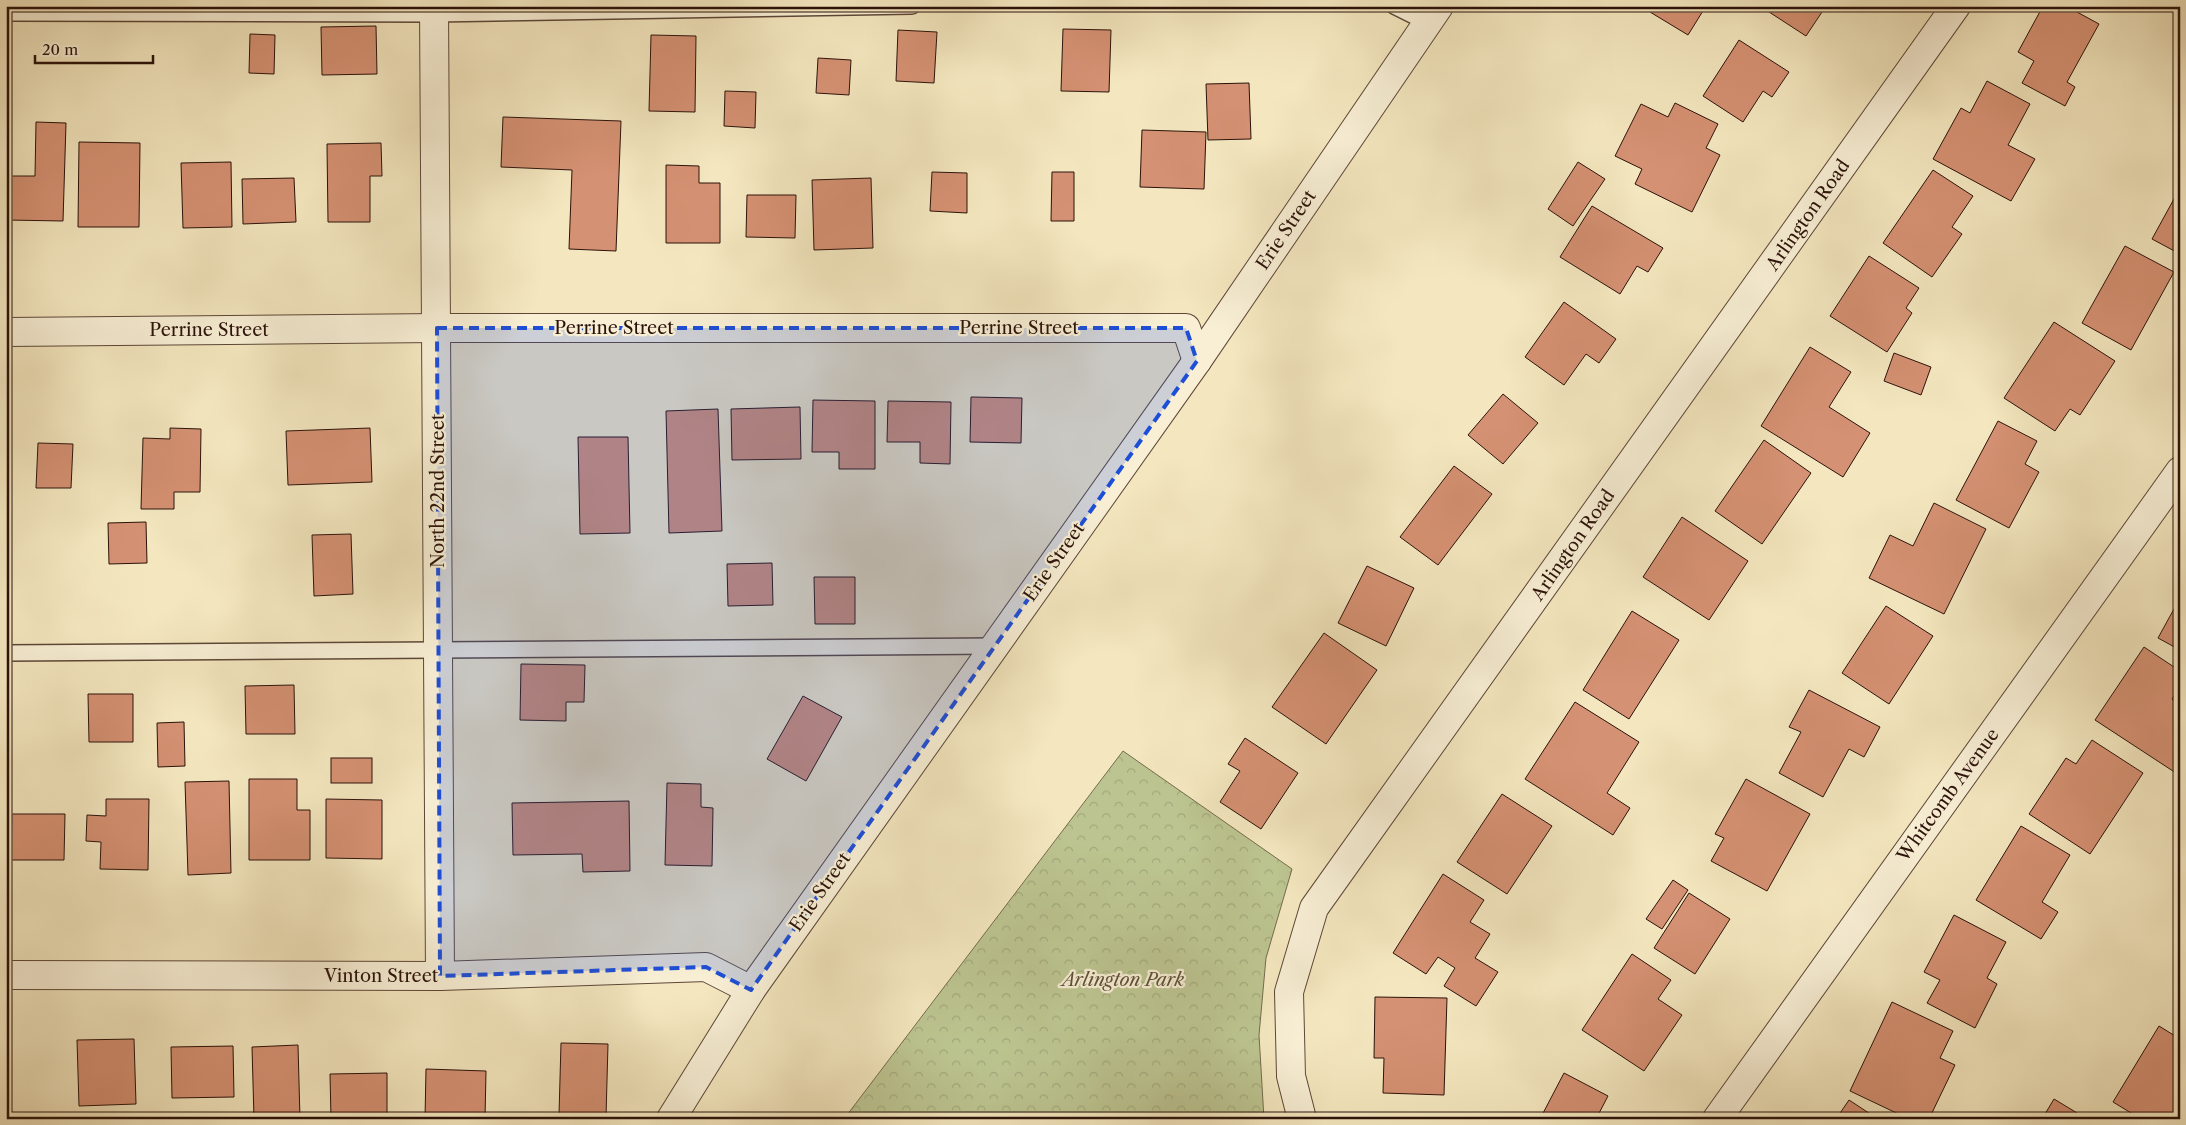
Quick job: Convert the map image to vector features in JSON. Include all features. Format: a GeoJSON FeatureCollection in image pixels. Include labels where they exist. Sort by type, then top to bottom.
{"type":"FeatureCollection","features":[{"type":"Feature","properties":{"kind":"street","name":"Arlington Road"},"geometry":{"type":"LineString","coordinates":[[1302,1119],[1291,1076],[1289,992],[1314,908],[1956,6]]}},
{"type":"Feature","properties":{"kind":"street","name":"North 22nd Street"},"geometry":{"type":"LineString","coordinates":[[434,10],[440,976]]}},
{"type":"Feature","properties":{"kind":"street","name":"Erie Street"},"geometry":{"type":"LineString","coordinates":[[670,1119],[751,990],[1197,361],[1434,14]]}},
{"type":"Feature","properties":{"kind":"street","name":"Perrine Street"},"geometry":{"type":"LineString","coordinates":[[6,332],[437,328],[1186,328],[1197,361]]}},
{"type":"Feature","properties":{"kind":"street","name":"Whitcomb Avenue"},"geometry":{"type":"LineString","coordinates":[[1717,1119],[2180,471]]}},
{"type":"Feature","properties":{"kind":"street","name":"Vinton Street"},"geometry":{"type":"LineString","coordinates":[[6,975],[440,976],[706,967],[751,990]]}},
{"type":"Feature","properties":{"kind":"lane"},"geometry":{"type":"LineString","coordinates":[[6,14],[912,6]]}},
{"type":"Feature","properties":{"kind":"lane"},"geometry":{"type":"LineString","coordinates":[[1394,6],[1434,14]]}},
{"type":"Feature","properties":{"kind":"lane"},"geometry":{"type":"LineString","coordinates":[[6,654],[995,646]]}},
{"type":"Feature","properties":{"kind":"highlighted area"},"geometry":{"type":"Polygon","coordinates":[[[437,328],[1186,328],[1197,361],[751,990],[706,967],[440,976],[437,328]]]}},
{"type":"Feature","properties":{"kind":"green space","name":"Arlington Park"},"geometry":{"type":"Polygon","coordinates":[[[1123,751],[1292,869],[1266,958],[1259,1035],[1264,1119],[844,1119],[1123,751]]]}},
{"type":"Feature","properties":{"kind":"building"},"geometry":{"type":"Polygon","coordinates":[[[1653,6],[1706,6],[1688,35],[1650,12],[1653,6]]]}},
{"type":"Feature","properties":{"kind":"building"},"geometry":{"type":"Polygon","coordinates":[[[1769,6],[1826,6],[1806,36],[1766,10],[1769,6]]]}},
{"type":"Feature","properties":{"kind":"building"},"geometry":{"type":"Polygon","coordinates":[[[2043,6],[2066,6],[2099,24],[2067,82],[2075,87],[2065,106],[2022,83],[2034,61],[2018,52],[2043,6]]]}},
{"type":"Feature","properties":{"kind":"building"},"geometry":{"type":"Polygon","coordinates":[[[376,26],[377,74],[322,75],[321,27],[376,26]]]}},
{"type":"Feature","properties":{"kind":"building"},"geometry":{"type":"Polygon","coordinates":[[[1063,29],[1111,30],[1109,92],[1061,91],[1063,29]]]}},
{"type":"Feature","properties":{"kind":"building"},"geometry":{"type":"Polygon","coordinates":[[[898,30],[937,32],[934,83],[896,81],[898,30]]]}},
{"type":"Feature","properties":{"kind":"building"},"geometry":{"type":"Polygon","coordinates":[[[250,34],[275,35],[274,74],[249,73],[250,34]]]}},
{"type":"Feature","properties":{"kind":"building"},"geometry":{"type":"Polygon","coordinates":[[[651,35],[696,36],[695,112],[649,111],[651,35]]]}},
{"type":"Feature","properties":{"kind":"building"},"geometry":{"type":"Polygon","coordinates":[[[1739,40],[1789,72],[1772,97],[1763,91],[1743,122],[1703,96],[1739,40]]]}},
{"type":"Feature","properties":{"kind":"building"},"geometry":{"type":"Polygon","coordinates":[[[818,58],[851,60],[849,95],[816,93],[818,58]]]}},
{"type":"Feature","properties":{"kind":"building"},"geometry":{"type":"Polygon","coordinates":[[[1987,81],[2030,104],[2008,145],[2035,159],[2011,201],[1933,159],[1961,108],[1970,113],[1987,81]]]}},
{"type":"Feature","properties":{"kind":"building"},"geometry":{"type":"Polygon","coordinates":[[[1249,83],[1251,139],[1208,140],[1206,84],[1249,83]]]}},
{"type":"Feature","properties":{"kind":"building"},"geometry":{"type":"Polygon","coordinates":[[[725,91],[756,92],[755,128],[724,126],[725,91]]]}},
{"type":"Feature","properties":{"kind":"building"},"geometry":{"type":"Polygon","coordinates":[[[1675,103],[1718,124],[1706,148],[1720,155],[1692,212],[1635,184],[1642,169],[1615,156],[1641,104],[1668,117],[1675,103]]]}},
{"type":"Feature","properties":{"kind":"building"},"geometry":{"type":"Polygon","coordinates":[[[503,117],[621,121],[616,251],[569,249],[572,170],[501,167],[503,117]]]}},
{"type":"Feature","properties":{"kind":"building"},"geometry":{"type":"Polygon","coordinates":[[[36,122],[66,123],[63,221],[6,220],[6,176],[35,176],[36,122]]]}},
{"type":"Feature","properties":{"kind":"building"},"geometry":{"type":"Polygon","coordinates":[[[1142,130],[1206,132],[1204,189],[1140,187],[1142,130]]]}},
{"type":"Feature","properties":{"kind":"building"},"geometry":{"type":"Polygon","coordinates":[[[79,142],[140,143],[139,227],[78,227],[79,142]]]}},
{"type":"Feature","properties":{"kind":"building"},"geometry":{"type":"Polygon","coordinates":[[[381,143],[382,176],[370,176],[370,222],[328,222],[327,144],[381,143]]]}},
{"type":"Feature","properties":{"kind":"building"},"geometry":{"type":"Polygon","coordinates":[[[231,162],[232,227],[183,228],[181,163],[231,162]]]}},
{"type":"Feature","properties":{"kind":"building"},"geometry":{"type":"Polygon","coordinates":[[[1578,162],[1605,179],[1573,226],[1548,209],[1578,162]]]}},
{"type":"Feature","properties":{"kind":"building"},"geometry":{"type":"Polygon","coordinates":[[[666,165],[699,166],[699,183],[720,183],[720,243],[666,243],[666,165]]]}},
{"type":"Feature","properties":{"kind":"building"},"geometry":{"type":"Polygon","coordinates":[[[1933,170],[1973,196],[1952,227],[1962,234],[1932,277],[1883,243],[1933,170]]]}},
{"type":"Feature","properties":{"kind":"building"},"geometry":{"type":"Polygon","coordinates":[[[932,172],[967,173],[967,213],[930,211],[932,172]]]}},
{"type":"Feature","properties":{"kind":"building"},"geometry":{"type":"Polygon","coordinates":[[[1052,172],[1074,172],[1074,221],[1051,221],[1052,172]]]}},
{"type":"Feature","properties":{"kind":"building"},"geometry":{"type":"Polygon","coordinates":[[[294,178],[296,222],[243,224],[242,179],[294,178]]]}},
{"type":"Feature","properties":{"kind":"building"},"geometry":{"type":"Polygon","coordinates":[[[871,178],[873,248],[814,250],[812,180],[871,178]]]}},
{"type":"Feature","properties":{"kind":"building"},"geometry":{"type":"Polygon","coordinates":[[[2180,188],[2180,254],[2152,239],[2180,188]]]}},
{"type":"Feature","properties":{"kind":"building"},"geometry":{"type":"Polygon","coordinates":[[[747,195],[796,195],[795,238],[746,237],[747,195]]]}},
{"type":"Feature","properties":{"kind":"building"},"geometry":{"type":"Polygon","coordinates":[[[1592,206],[1663,248],[1648,272],[1637,266],[1620,294],[1560,257],[1592,206]]]}},
{"type":"Feature","properties":{"kind":"building"},"geometry":{"type":"Polygon","coordinates":[[[2125,246],[2174,272],[2131,350],[2082,323],[2125,246]]]}},
{"type":"Feature","properties":{"kind":"building"},"geometry":{"type":"Polygon","coordinates":[[[1869,256],[1919,288],[1906,308],[1912,313],[1887,352],[1830,316],[1869,256]]]}},
{"type":"Feature","properties":{"kind":"building"},"geometry":{"type":"Polygon","coordinates":[[[1564,302],[1616,339],[1599,363],[1586,354],[1564,385],[1525,357],[1564,302]]]}},
{"type":"Feature","properties":{"kind":"building"},"geometry":{"type":"Polygon","coordinates":[[[2054,322],[2115,361],[2080,415],[2070,409],[2055,431],[2004,398],[2054,322]]]}},
{"type":"Feature","properties":{"kind":"building"},"geometry":{"type":"Polygon","coordinates":[[[1810,347],[1851,372],[1829,407],[1870,433],[1843,477],[1761,426],[1810,347]]]}},
{"type":"Feature","properties":{"kind":"building"},"geometry":{"type":"Polygon","coordinates":[[[1894,353],[1931,367],[1921,395],[1884,381],[1894,353]]]}},
{"type":"Feature","properties":{"kind":"building"},"geometry":{"type":"Polygon","coordinates":[[[1503,394],[1538,423],[1503,464],[1468,435],[1503,394]]]}},
{"type":"Feature","properties":{"kind":"building"},"geometry":{"type":"Polygon","coordinates":[[[971,397],[1022,398],[1021,443],[970,442],[971,397]]]}},
{"type":"Feature","properties":{"kind":"building"},"geometry":{"type":"Polygon","coordinates":[[[813,400],[875,401],[875,469],[839,469],[839,452],[812,452],[813,400]]]}},
{"type":"Feature","properties":{"kind":"building"},"geometry":{"type":"Polygon","coordinates":[[[888,401],[951,402],[950,464],[920,463],[920,442],[887,442],[888,401]]]}},
{"type":"Feature","properties":{"kind":"building"},"geometry":{"type":"Polygon","coordinates":[[[800,407],[801,459],[732,460],[731,409],[800,407]]]}},
{"type":"Feature","properties":{"kind":"building"},"geometry":{"type":"Polygon","coordinates":[[[718,409],[722,531],[669,533],[666,411],[718,409]]]}},
{"type":"Feature","properties":{"kind":"building"},"geometry":{"type":"Polygon","coordinates":[[[1998,421],[2037,441],[2025,464],[2039,472],[2009,528],[1956,500],[1998,421]]]}},
{"type":"Feature","properties":{"kind":"building"},"geometry":{"type":"Polygon","coordinates":[[[170,428],[201,429],[200,492],[174,492],[174,509],[141,509],[143,438],[170,439],[170,428]]]}},
{"type":"Feature","properties":{"kind":"building"},"geometry":{"type":"Polygon","coordinates":[[[370,428],[372,482],[288,485],[286,431],[370,428]]]}},
{"type":"Feature","properties":{"kind":"building"},"geometry":{"type":"Polygon","coordinates":[[[578,437],[628,437],[630,533],[580,534],[578,437]]]}},
{"type":"Feature","properties":{"kind":"building"},"geometry":{"type":"Polygon","coordinates":[[[1764,440],[1811,473],[1762,544],[1715,511],[1764,440]]]}},
{"type":"Feature","properties":{"kind":"building"},"geometry":{"type":"Polygon","coordinates":[[[38,443],[73,444],[71,488],[36,488],[38,443]]]}},
{"type":"Feature","properties":{"kind":"building"},"geometry":{"type":"Polygon","coordinates":[[[1454,466],[1492,494],[1438,565],[1400,537],[1454,466]]]}},
{"type":"Feature","properties":{"kind":"building"},"geometry":{"type":"Polygon","coordinates":[[[1934,503],[1986,529],[1944,614],[1869,578],[1890,535],[1913,546],[1934,503]]]}},
{"type":"Feature","properties":{"kind":"building"},"geometry":{"type":"Polygon","coordinates":[[[1682,517],[1748,561],[1709,620],[1643,577],[1682,517]]]}},
{"type":"Feature","properties":{"kind":"building"},"geometry":{"type":"Polygon","coordinates":[[[146,522],[147,563],[109,564],[108,523],[146,522]]]}},
{"type":"Feature","properties":{"kind":"building"},"geometry":{"type":"Polygon","coordinates":[[[351,534],[353,594],[314,596],[312,535],[351,534]]]}},
{"type":"Feature","properties":{"kind":"building"},"geometry":{"type":"Polygon","coordinates":[[[772,563],[773,605],[728,606],[727,564],[772,563]]]}},
{"type":"Feature","properties":{"kind":"building"},"geometry":{"type":"Polygon","coordinates":[[[1367,566],[1414,588],[1386,646],[1338,623],[1367,566]]]}},
{"type":"Feature","properties":{"kind":"building"},"geometry":{"type":"Polygon","coordinates":[[[814,577],[855,577],[855,624],[815,624],[814,577]]]}},
{"type":"Feature","properties":{"kind":"building"},"geometry":{"type":"Polygon","coordinates":[[[2180,598],[2180,650],[2158,638],[2180,598]]]}},
{"type":"Feature","properties":{"kind":"building"},"geometry":{"type":"Polygon","coordinates":[[[1886,606],[1933,636],[1889,704],[1842,673],[1886,606]]]}},
{"type":"Feature","properties":{"kind":"building"},"geometry":{"type":"Polygon","coordinates":[[[1632,611],[1679,640],[1629,719],[1583,690],[1632,611]]]}},
{"type":"Feature","properties":{"kind":"building"},"geometry":{"type":"Polygon","coordinates":[[[1324,633],[1377,670],[1326,744],[1272,707],[1324,633]]]}},
{"type":"Feature","properties":{"kind":"building"},"geometry":{"type":"Polygon","coordinates":[[[2144,647],[2180,671],[2180,688],[2172,699],[2180,704],[2179,775],[2095,720],[2144,647]]]}},
{"type":"Feature","properties":{"kind":"building"},"geometry":{"type":"Polygon","coordinates":[[[521,664],[585,665],[584,702],[566,702],[566,721],[520,720],[521,664]]]}},
{"type":"Feature","properties":{"kind":"building"},"geometry":{"type":"Polygon","coordinates":[[[294,685],[295,734],[246,734],[245,686],[294,685]]]}},
{"type":"Feature","properties":{"kind":"building"},"geometry":{"type":"Polygon","coordinates":[[[1809,690],[1880,727],[1864,757],[1849,749],[1823,797],[1779,773],[1801,732],[1789,727],[1809,690]]]}},
{"type":"Feature","properties":{"kind":"building"},"geometry":{"type":"Polygon","coordinates":[[[88,694],[133,694],[133,742],[89,742],[88,694]]]}},
{"type":"Feature","properties":{"kind":"building"},"geometry":{"type":"Polygon","coordinates":[[[803,696],[842,717],[806,781],[767,759],[803,696]]]}},
{"type":"Feature","properties":{"kind":"building"},"geometry":{"type":"Polygon","coordinates":[[[1575,702],[1639,742],[1607,793],[1630,808],[1613,835],[1525,779],[1575,702]]]}},
{"type":"Feature","properties":{"kind":"building"},"geometry":{"type":"Polygon","coordinates":[[[184,722],[185,766],[158,767],[157,723],[184,722]]]}},
{"type":"Feature","properties":{"kind":"building"},"geometry":{"type":"Polygon","coordinates":[[[1245,738],[1298,773],[1261,829],[1220,802],[1240,771],[1228,764],[1245,738]]]}},
{"type":"Feature","properties":{"kind":"building"},"geometry":{"type":"Polygon","coordinates":[[[2092,740],[2143,773],[2090,854],[2029,814],[2066,758],[2076,764],[2092,740]]]}},
{"type":"Feature","properties":{"kind":"building"},"geometry":{"type":"Polygon","coordinates":[[[331,758],[372,758],[372,783],[331,783],[331,758]]]}},
{"type":"Feature","properties":{"kind":"building"},"geometry":{"type":"Polygon","coordinates":[[[249,779],[297,779],[297,810],[310,810],[310,860],[249,860],[249,779]]]}},
{"type":"Feature","properties":{"kind":"building"},"geometry":{"type":"Polygon","coordinates":[[[1746,779],[1810,814],[1767,891],[1711,861],[1724,838],[1715,834],[1746,779]]]}},
{"type":"Feature","properties":{"kind":"building"},"geometry":{"type":"Polygon","coordinates":[[[229,781],[231,873],[188,875],[185,782],[229,781]]]}},
{"type":"Feature","properties":{"kind":"building"},"geometry":{"type":"Polygon","coordinates":[[[667,783],[701,784],[701,807],[713,808],[712,866],[665,865],[667,783]]]}},
{"type":"Feature","properties":{"kind":"building"},"geometry":{"type":"Polygon","coordinates":[[[1502,794],[1552,826],[1507,894],[1457,862],[1502,794]]]}},
{"type":"Feature","properties":{"kind":"building"},"geometry":{"type":"Polygon","coordinates":[[[106,799],[149,799],[148,870],[100,869],[101,842],[86,841],[87,815],[106,816],[106,799]]]}},
{"type":"Feature","properties":{"kind":"building"},"geometry":{"type":"Polygon","coordinates":[[[326,799],[382,800],[382,859],[326,858],[326,799]]]}},
{"type":"Feature","properties":{"kind":"building"},"geometry":{"type":"Polygon","coordinates":[[[629,801],[630,871],[583,872],[582,854],[513,855],[512,803],[629,801]]]}},
{"type":"Feature","properties":{"kind":"building"},"geometry":{"type":"Polygon","coordinates":[[[12,814],[65,814],[64,860],[11,860],[12,814]]]}},
{"type":"Feature","properties":{"kind":"building"},"geometry":{"type":"Polygon","coordinates":[[[2021,826],[2070,855],[2042,902],[2058,912],[2041,939],[1976,900],[2021,826]]]}},
{"type":"Feature","properties":{"kind":"building"},"geometry":{"type":"Polygon","coordinates":[[[1443,874],[1484,900],[1470,922],[1490,934],[1475,958],[1498,972],[1476,1006],[1444,986],[1455,968],[1438,957],[1426,974],[1393,953],[1443,874]]]}},
{"type":"Feature","properties":{"kind":"building"},"geometry":{"type":"Polygon","coordinates":[[[1673,880],[1688,890],[1662,929],[1646,919],[1673,880]]]}},
{"type":"Feature","properties":{"kind":"building"},"geometry":{"type":"Polygon","coordinates":[[[1689,893],[1730,919],[1695,974],[1654,948],[1689,893]]]}},
{"type":"Feature","properties":{"kind":"building"},"geometry":{"type":"Polygon","coordinates":[[[1954,915],[2006,942],[1987,978],[1997,984],[1975,1028],[1927,1003],[1940,980],[1924,972],[1954,915]]]}},
{"type":"Feature","properties":{"kind":"building"},"geometry":{"type":"Polygon","coordinates":[[[1632,954],[1671,980],[1658,999],[1682,1015],[1644,1071],[1582,1030],[1632,954]]]}},
{"type":"Feature","properties":{"kind":"building"},"geometry":{"type":"Polygon","coordinates":[[[1375,997],[1447,998],[1444,1095],[1383,1093],[1384,1058],[1374,1058],[1375,997]]]}},
{"type":"Feature","properties":{"kind":"building"},"geometry":{"type":"Polygon","coordinates":[[[1892,1002],[1953,1031],[1940,1058],[1955,1065],[1929,1119],[1909,1119],[1850,1091],[1892,1002]]]}},
{"type":"Feature","properties":{"kind":"building"},"geometry":{"type":"Polygon","coordinates":[[[2159,1026],[2180,1039],[2180,1115],[2177,1119],[2141,1119],[2113,1102],[2159,1026]]]}},
{"type":"Feature","properties":{"kind":"building"},"geometry":{"type":"Polygon","coordinates":[[[134,1039],[136,1104],[79,1106],[77,1040],[134,1039]]]}},
{"type":"Feature","properties":{"kind":"building"},"geometry":{"type":"Polygon","coordinates":[[[561,1043],[608,1044],[606,1117],[559,1115],[561,1043]]]}},
{"type":"Feature","properties":{"kind":"building"},"geometry":{"type":"Polygon","coordinates":[[[298,1045],[300,1119],[254,1119],[252,1047],[298,1045]]]}},
{"type":"Feature","properties":{"kind":"building"},"geometry":{"type":"Polygon","coordinates":[[[233,1046],[234,1097],[172,1098],[171,1047],[233,1046]]]}},
{"type":"Feature","properties":{"kind":"building"},"geometry":{"type":"Polygon","coordinates":[[[426,1069],[486,1071],[485,1119],[425,1119],[426,1069]]]}},
{"type":"Feature","properties":{"kind":"building"},"geometry":{"type":"Polygon","coordinates":[[[387,1073],[387,1119],[331,1119],[330,1074],[387,1073]]]}},
{"type":"Feature","properties":{"kind":"building"},"geometry":{"type":"Polygon","coordinates":[[[1564,1073],[1608,1096],[1596,1119],[1540,1119],[1564,1073]]]}},
{"type":"Feature","properties":{"kind":"building"},"geometry":{"type":"Polygon","coordinates":[[[2054,1099],[2087,1119],[2042,1119],[2054,1099]]]}},
{"type":"Feature","properties":{"kind":"building"},"geometry":{"type":"Polygon","coordinates":[[[1849,1100],[1878,1119],[1836,1119],[1849,1100]]]}}]}
